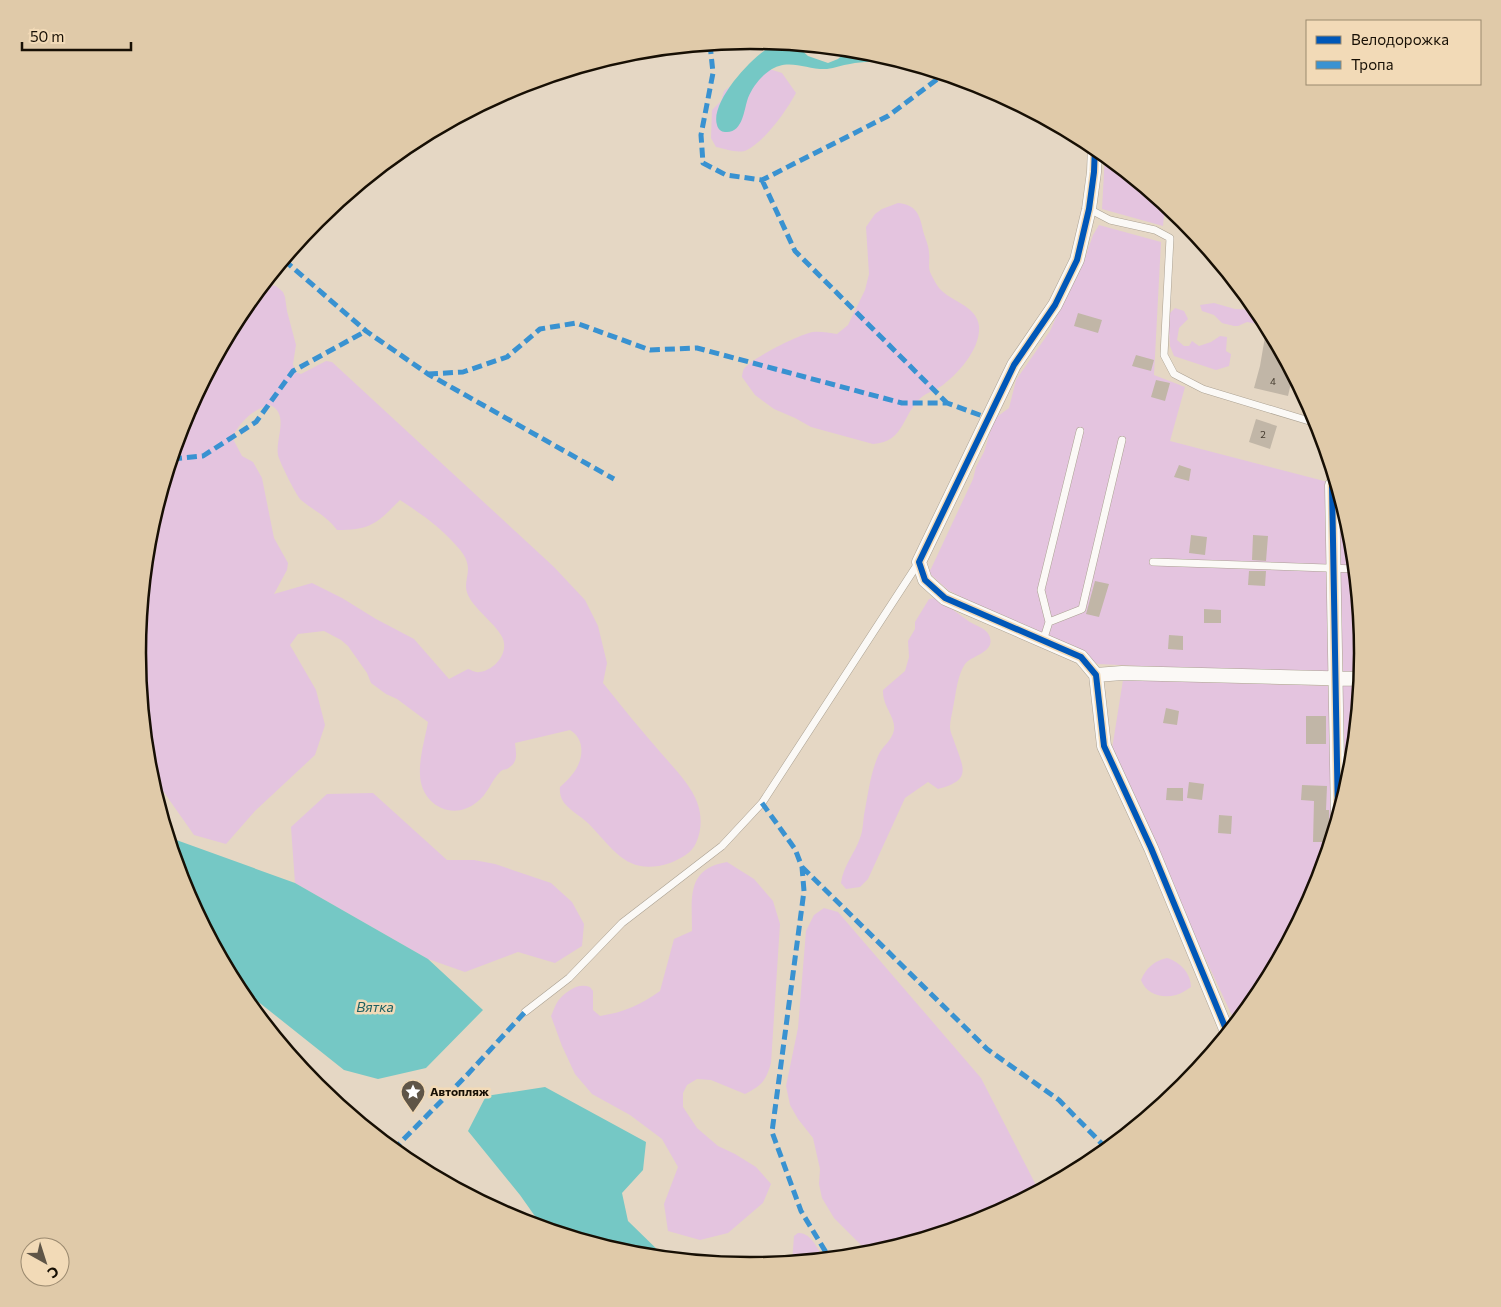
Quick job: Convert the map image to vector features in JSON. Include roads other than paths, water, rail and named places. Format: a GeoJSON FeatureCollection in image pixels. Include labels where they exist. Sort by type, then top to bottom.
{"type":"FeatureCollection","features":[{"type":"Feature","properties":{"kind":"street"},"geometry":{"type":"LineString","coordinates":[[1095,157],[1089,209],[1077,260],[1055,304],[1014,365],[919,562],[925,580],[945,598],[1081,657],[1096,675],[1104,746],[1151,848],[1225,1028]]}},
{"type":"Feature","properties":{"kind":"street"},"geometry":{"type":"LineString","coordinates":[[1334,493],[1333,568],[1337,679],[1338,798]]}},
{"type":"Feature","properties":{"kind":"street"},"geometry":{"type":"LineString","coordinates":[[1096,675],[1122,673],[1354,679]]}},
{"type":"Feature","properties":{"kind":"lane"},"geometry":{"type":"LineString","coordinates":[[1089,209],[1110,220],[1155,230],[1170,238],[1164,355],[1174,374],[1204,389],[1308,421]]}},
{"type":"Feature","properties":{"kind":"lane"},"geometry":{"type":"LineString","coordinates":[[1043,640],[1049,622],[1040,590],[1080,431]]}},
{"type":"Feature","properties":{"kind":"lane"},"geometry":{"type":"LineString","coordinates":[[1049,622],[1082,609],[1122,440]]}},
{"type":"Feature","properties":{"kind":"lane"},"geometry":{"type":"LineString","coordinates":[[525,1012],[569,978],[622,923],[722,846],[762,803],[919,562]]}},
{"type":"Feature","properties":{"kind":"lane"},"geometry":{"type":"LineString","coordinates":[[1153,562],[1349,569]]}},
{"type":"Feature","properties":{"kind":"water"},"geometry":{"type":"Polygon","coordinates":[[[766,49],[790,50],[803,51],[808,56],[828,63],[841,56],[874,62],[855,63],[827,69],[790,64],[776,67],[766,73],[754,87],[748,98],[742,120],[736,129],[731,132],[720,130],[717,125],[716,116],[719,105],[741,72],[766,49]]]}},
{"type":"Feature","properties":{"kind":"water","name":"Вятка"},"geometry":{"type":"Polygon","coordinates":[[[175,840],[295,883],[428,959],[483,1010],[426,1068],[378,1079],[344,1070],[255,999],[227,956],[208,921],[175,840]]]}},
{"type":"Feature","properties":{"kind":"water"},"geometry":{"type":"Polygon","coordinates":[[[545,1087],[646,1142],[643,1170],[622,1193],[628,1221],[659,1251],[594,1238],[537,1219],[468,1131],[486,1096],[545,1087]]]}},
{"type":"Feature","properties":{"kind":"place","name":"Автопляж"},"geometry":{"type":"Point","coordinates":[413,1113]}}]}
